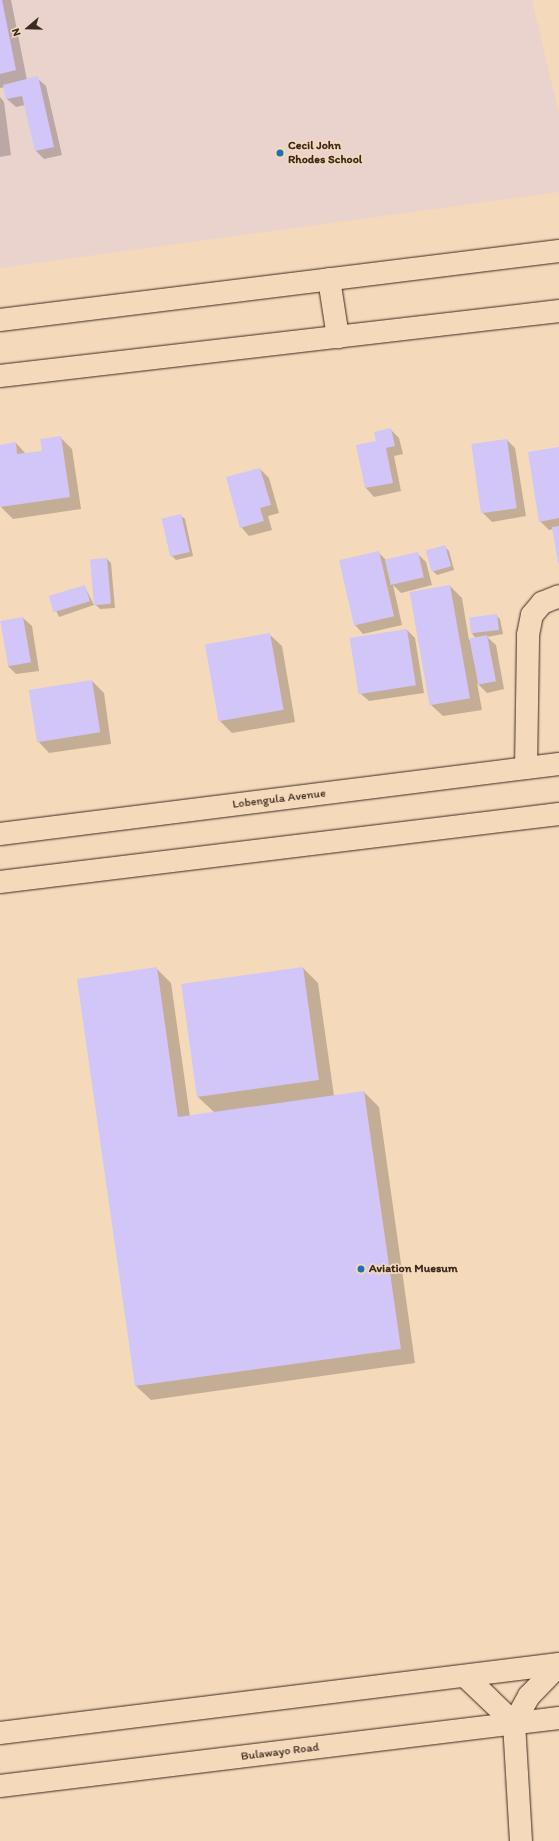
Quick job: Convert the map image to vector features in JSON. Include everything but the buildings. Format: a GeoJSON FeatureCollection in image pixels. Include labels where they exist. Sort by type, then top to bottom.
{"type":"FeatureCollection","features":[{"type":"Feature","properties":{"kind":"main road"},"geometry":{"type":"LineString","coordinates":[[0,320],[559,251]]}},
{"type":"Feature","properties":{"kind":"main road"},"geometry":{"type":"LineString","coordinates":[[329,279],[338,337]]}},
{"type":"Feature","properties":{"kind":"main road"},"geometry":{"type":"LineString","coordinates":[[0,376],[559,311]]}},
{"type":"Feature","properties":{"kind":"main road"},"geometry":{"type":"LineString","coordinates":[[526,768],[528,635],[532,615],[542,603],[559,596]]}},
{"type":"Feature","properties":{"kind":"main road","name":"Lobengula Avenue"},"geometry":{"type":"LineString","coordinates":[[0,834],[559,764]]}},
{"type":"Feature","properties":{"kind":"main road"},"geometry":{"type":"LineString","coordinates":[[0,882],[559,814]]}},
{"type":"Feature","properties":{"kind":"main road"},"geometry":{"type":"LineString","coordinates":[[0,1733],[559,1665]]}},
{"type":"Feature","properties":{"kind":"main road"},"geometry":{"type":"LineString","coordinates":[[521,1841],[514,1723],[529,1696],[559,1665]]}},
{"type":"Feature","properties":{"kind":"main road"},"geometry":{"type":"LineString","coordinates":[[465,1676],[514,1723]]}},
{"type":"Feature","properties":{"kind":"main road","name":"Bulawayo Road"},"geometry":{"type":"LineString","coordinates":[[0,1786],[559,1718]]}},
{"type":"Feature","properties":{"kind":"shaded area","name":"Cecil John Rhodes School"},"geometry":{"type":"Polygon","coordinates":[[[0,0],[532,0],[559,114],[559,192],[0,268],[0,0]]]}},
{"type":"Feature","properties":{"kind":"place","name":"Cecil John Rhodes School"},"geometry":{"type":"Point","coordinates":[280,153]}},
{"type":"Feature","properties":{"kind":"place","name":"Aviation Muesum"},"geometry":{"type":"Point","coordinates":[361,1269]}}]}
